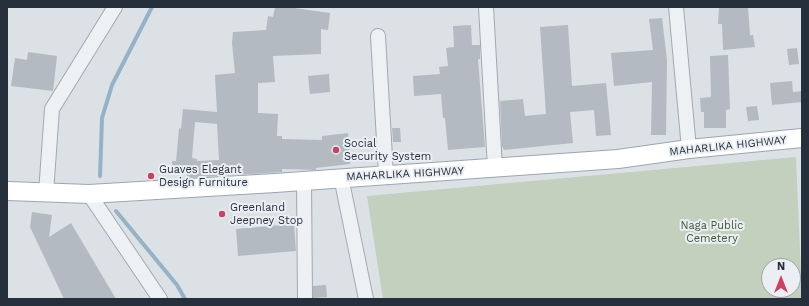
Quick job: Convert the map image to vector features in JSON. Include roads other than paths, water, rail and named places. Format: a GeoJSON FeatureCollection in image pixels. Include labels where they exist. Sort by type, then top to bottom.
{"type":"FeatureCollection","features":[{"type":"Feature","properties":{"kind":"main road","name":"MAHARLIKA HIGHWAY"},"geometry":{"type":"LineString","coordinates":[[7,190],[89,194],[304,181],[618,159],[689,149],[802,138]]}},
{"type":"Feature","properties":{"kind":"street"},"geometry":{"type":"LineString","coordinates":[[46,193],[52,109],[115,7]]}},
{"type":"Feature","properties":{"kind":"street"},"geometry":{"type":"LineString","coordinates":[[486,7],[495,168]]}},
{"type":"Feature","properties":{"kind":"street"},"geometry":{"type":"LineString","coordinates":[[676,7],[689,149]]}},
{"type":"Feature","properties":{"kind":"street"},"geometry":{"type":"LineString","coordinates":[[378,36],[386,175]]}},
{"type":"Feature","properties":{"kind":"street"},"geometry":{"type":"LineString","coordinates":[[341,178],[366,299]]}},
{"type":"Feature","properties":{"kind":"street"},"geometry":{"type":"LineString","coordinates":[[304,181],[304,299]]}},
{"type":"Feature","properties":{"kind":"street"},"geometry":{"type":"LineString","coordinates":[[89,194],[160,299]]}},
{"type":"Feature","properties":{"kind":"waterway"},"geometry":{"type":"LineString","coordinates":[[100,176],[102,118],[112,85],[152,7]]}},
{"type":"Feature","properties":{"kind":"waterway"},"geometry":{"type":"LineString","coordinates":[[116,211],[177,285],[185,299]]}},
{"type":"Feature","properties":{"kind":"place","name":"Social Security System"},"geometry":{"type":"Point","coordinates":[336,150]}},
{"type":"Feature","properties":{"kind":"place","name":"Guaves Elegant Design Furniture"},"geometry":{"type":"Point","coordinates":[151,176]}},
{"type":"Feature","properties":{"kind":"place","name":"Greenland Jeepney Stop"},"geometry":{"type":"Point","coordinates":[222,214]}},
{"type":"Feature","properties":{"kind":"park label","name":"Naga Public Cemetery"},"geometry":{"type":"Point","coordinates":[712,232]}}]}
